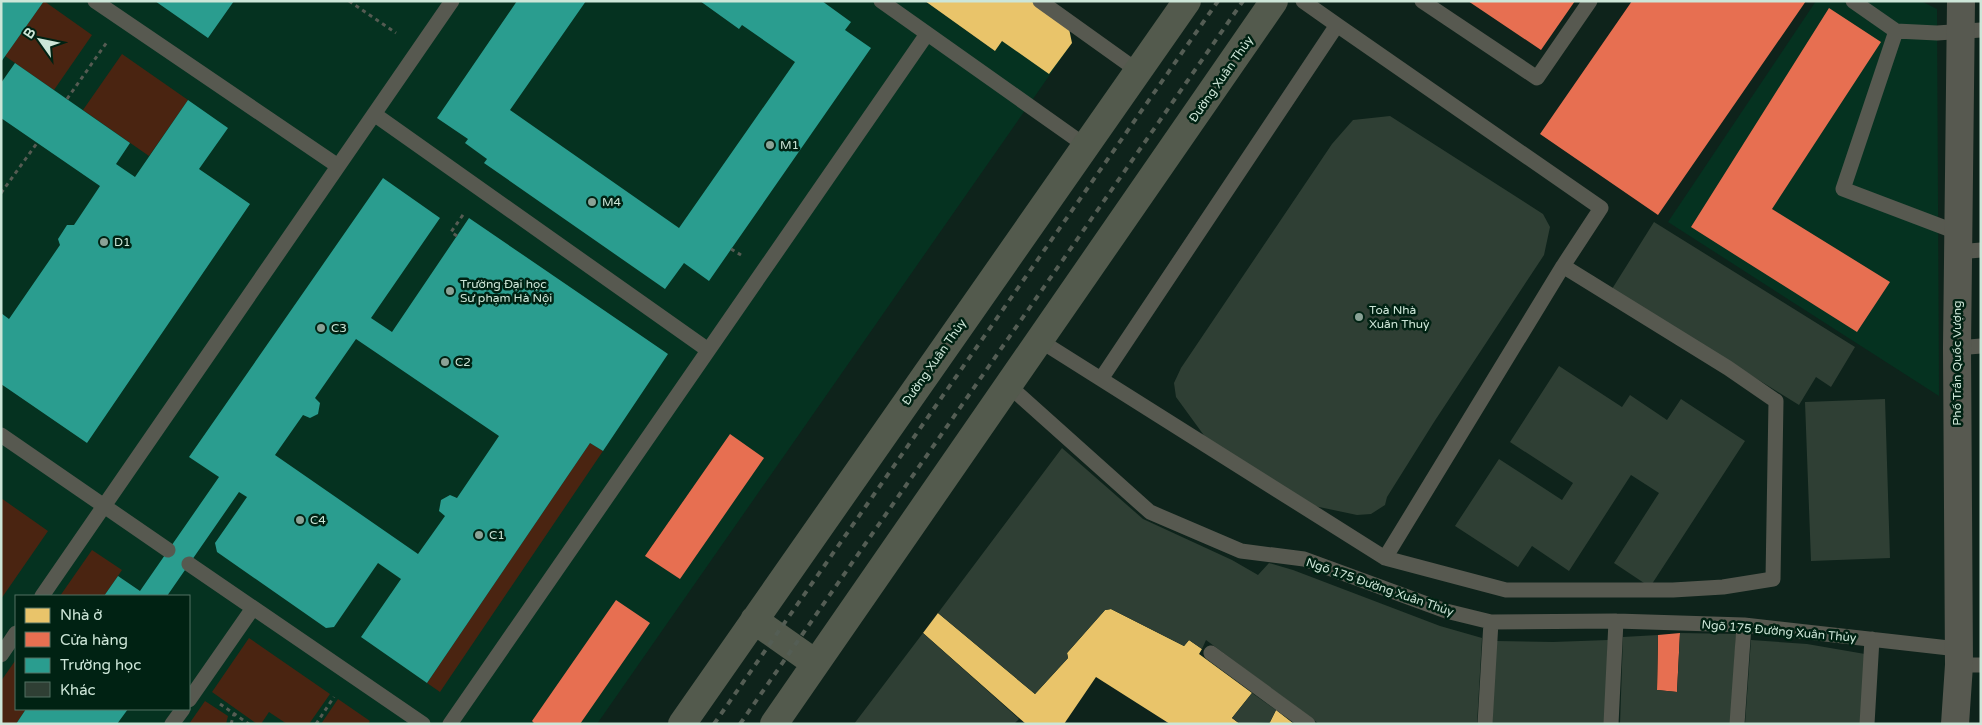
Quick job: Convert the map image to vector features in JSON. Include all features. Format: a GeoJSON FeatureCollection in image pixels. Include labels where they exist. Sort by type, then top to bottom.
{"type":"FeatureCollection","features":[{"type":"Feature","properties":{"kind":"main road","name":"Đường Xuân Thủy"},"geometry":{"type":"LineString","coordinates":[[682,724],[1187,1]]}},
{"type":"Feature","properties":{"kind":"main road","name":"Đường Xuân Thủy"},"geometry":{"type":"LineString","coordinates":[[774,724],[1274,1]]}},
{"type":"Feature","properties":{"kind":"main road"},"geometry":{"type":"LineString","coordinates":[[754,620],[816,663]]}},
{"type":"Feature","properties":{"kind":"street","name":"Phố Trần Quốc Vượng"},"geometry":{"type":"LineString","coordinates":[[1955,724],[1966,660],[1969,347],[1966,245],[1971,31],[1961,1]]}},
{"type":"Feature","properties":{"kind":"lane"},"geometry":{"type":"LineString","coordinates":[[95,1],[338,166]]}},
{"type":"Feature","properties":{"kind":"lane"},"geometry":{"type":"LineString","coordinates":[[43,595],[452,1]]}},
{"type":"Feature","properties":{"kind":"lane"},"geometry":{"type":"LineString","coordinates":[[881,1],[1086,146]]}},
{"type":"Feature","properties":{"kind":"lane"},"geometry":{"type":"LineString","coordinates":[[1040,1],[1138,71]]}},
{"type":"Feature","properties":{"kind":"lane"},"geometry":{"type":"LineString","coordinates":[[1303,1],[1601,208],[1563,266],[1385,558]]}},
{"type":"Feature","properties":{"kind":"lane"},"geometry":{"type":"LineString","coordinates":[[1422,1],[1537,78],[1590,1]]}},
{"type":"Feature","properties":{"kind":"lane"},"geometry":{"type":"LineString","coordinates":[[1853,1],[1896,31],[1971,31]]}},
{"type":"Feature","properties":{"kind":"lane"},"geometry":{"type":"LineString","coordinates":[[1101,379],[1337,24]]}},
{"type":"Feature","properties":{"kind":"lane"},"geometry":{"type":"LineString","coordinates":[[1896,31],[1843,189],[1966,245]]}},
{"type":"Feature","properties":{"kind":"lane"},"geometry":{"type":"LineString","coordinates":[[450,724],[927,34]]}},
{"type":"Feature","properties":{"kind":"lane"},"geometry":{"type":"LineString","coordinates":[[374,114],[708,350]]}},
{"type":"Feature","properties":{"kind":"lane"},"geometry":{"type":"LineString","coordinates":[[1039,340],[1301,508],[1385,558],[1506,590],[1674,590],[1723,587],[1773,579],[1776,401],[1728,368],[1563,266]]}},
{"type":"Feature","properties":{"kind":"lane","name":"Ngõ 175 Đường Xuân Thủy"},"geometry":{"type":"LineString","coordinates":[[1008,385],[1150,512],[1241,552],[1304,559],[1446,611],[1491,622],[1616,621],[1744,625],[1872,638],[1966,660]]}},
{"type":"Feature","properties":{"kind":"lane"},"geometry":{"type":"LineString","coordinates":[[1,435],[168,550]]}},
{"type":"Feature","properties":{"kind":"lane"},"geometry":{"type":"LineString","coordinates":[[189,564],[423,724]]}},
{"type":"Feature","properties":{"kind":"lane"},"geometry":{"type":"LineString","coordinates":[[193,694],[254,608]]}},
{"type":"Feature","properties":{"kind":"lane"},"geometry":{"type":"LineString","coordinates":[[1611,724],[1616,621]]}},
{"type":"Feature","properties":{"kind":"lane"},"geometry":{"type":"LineString","coordinates":[[1486,724],[1491,622]]}},
{"type":"Feature","properties":{"kind":"lane"},"geometry":{"type":"LineString","coordinates":[[1738,724],[1744,625]]}},
{"type":"Feature","properties":{"kind":"lane"},"geometry":{"type":"LineString","coordinates":[[1,655],[15,634]]}},
{"type":"Feature","properties":{"kind":"lane"},"geometry":{"type":"LineString","coordinates":[[1867,724],[1872,638]]}},
{"type":"Feature","properties":{"kind":"lane"},"geometry":{"type":"LineString","coordinates":[[1211,653],[1308,724]]}},
{"type":"Feature","properties":{"kind":"lane"},"geometry":{"type":"LineString","coordinates":[[172,724],[182,710]]}},
{"type":"Feature","properties":{"kind":"path"},"geometry":{"type":"LineString","coordinates":[[349,1],[419,50]]}},
{"type":"Feature","properties":{"kind":"path"},"geometry":{"type":"LineString","coordinates":[[67,99],[123,19]]}},
{"type":"Feature","properties":{"kind":"path"},"geometry":{"type":"LineString","coordinates":[[1,193],[37,143]]}},
{"type":"Feature","properties":{"kind":"path"},"geometry":{"type":"LineString","coordinates":[[193,694],[234,714],[249,724]]}},
{"type":"Feature","properties":{"kind":"path"},"geometry":{"type":"LineString","coordinates":[[231,724],[234,714]]}},
{"type":"Feature","properties":{"kind":"shaded area","name":"Trường Đại học Sư phạm Hà Nội"},"geometry":{"type":"Polygon","coordinates":[[[1,1],[925,1],[995,51],[1002,41],[1068,24],[1072,43],[597,724],[1,724],[1,1]]]}},
{"type":"Feature","properties":{"kind":"shaded area"},"geometry":{"type":"Polygon","coordinates":[[[44,1],[92,35],[54,90],[5,56],[44,1]]]}},
{"type":"Feature","properties":{"kind":"shaded area"},"geometry":{"type":"Polygon","coordinates":[[[1816,1],[1921,1],[1937,9],[1939,396],[1668,222],[1816,1]]]}},
{"type":"Feature","properties":{"kind":"shaded area"},"geometry":{"type":"Polygon","coordinates":[[[122,54],[188,100],[149,156],[83,110],[122,54]]]}},
{"type":"Feature","properties":{"kind":"shaded area"},"geometry":{"type":"Polygon","coordinates":[[[590,443],[603,451],[440,692],[427,683],[590,443]]]}},
{"type":"Feature","properties":{"kind":"shaded area"},"geometry":{"type":"Polygon","coordinates":[[[1,498],[48,531],[1,599],[1,498]]]}},
{"type":"Feature","properties":{"kind":"shaded area"},"geometry":{"type":"Polygon","coordinates":[[[92,550],[122,570],[105,595],[61,595],[92,550]]]}},
{"type":"Feature","properties":{"kind":"shaded area"},"geometry":{"type":"Polygon","coordinates":[[[249,638],[330,694],[309,724],[287,724],[269,712],[261,724],[257,724],[212,692],[249,638]]]}},
{"type":"Feature","properties":{"kind":"shaded area"},"geometry":{"type":"Polygon","coordinates":[[[15,661],[15,710],[25,710],[16,724],[1,724],[1,681],[15,661]]]}},
{"type":"Feature","properties":{"kind":"shaded area"},"geometry":{"type":"Polygon","coordinates":[[[338,699],[370,721],[368,724],[321,724],[338,699]]]}},
{"type":"Feature","properties":{"kind":"shaded area"},"geometry":{"type":"Polygon","coordinates":[[[205,701],[228,716],[226,724],[189,724],[205,701]]]}},
{"type":"Feature","properties":{"kind":"building: Nhà ở"},"geometry":{"type":"Polygon","coordinates":[[[925,1],[1036,1],[1068,24],[1072,43],[1049,74],[1002,41],[995,51],[925,1]]]}},
{"type":"Feature","properties":{"kind":"building: Nhà ở"},"geometry":{"type":"Polygon","coordinates":[[[1111,609],[1184,646],[1189,640],[1202,649],[1199,654],[1252,693],[1232,718],[1240,724],[1170,724],[1096,677],[1064,724],[1026,724],[923,633],[938,613],[1035,694],[1068,658],[1067,653],[1105,610],[1111,609]]]}},
{"type":"Feature","properties":{"kind":"building: Nhà ở"},"geometry":{"type":"Polygon","coordinates":[[[1276,710],[1294,724],[1269,724],[1276,710]]]}},
{"type":"Feature","properties":{"kind":"building: Cửa hàng"},"geometry":{"type":"Polygon","coordinates":[[[1468,1],[1575,1],[1541,50],[1468,1]]]}},
{"type":"Feature","properties":{"kind":"building: Cửa hàng"},"geometry":{"type":"Polygon","coordinates":[[[1632,1],[1806,1],[1658,215],[1540,134],[1632,1]]]}},
{"type":"Feature","properties":{"kind":"building: Cửa hàng"},"geometry":{"type":"Polygon","coordinates":[[[1829,8],[1881,42],[1772,209],[1890,282],[1857,332],[1691,227],[1829,8]]]}},
{"type":"Feature","properties":{"kind":"building: Cửa hàng"},"geometry":{"type":"Polygon","coordinates":[[[730,434],[764,458],[680,579],[645,556],[730,434]]]}},
{"type":"Feature","properties":{"kind":"building: Cửa hàng"},"geometry":{"type":"Polygon","coordinates":[[[616,600],[650,623],[580,724],[535,724],[532,721],[616,600]]]}},
{"type":"Feature","properties":{"kind":"building: Cửa hàng"},"geometry":{"type":"Polygon","coordinates":[[[1680,633],[1677,692],[1657,690],[1658,635],[1680,633]]]}},
{"type":"Feature","properties":{"kind":"building: Trường học"},"geometry":{"type":"Polygon","coordinates":[[[1,1],[44,1],[1,62],[1,1]]]}},
{"type":"Feature","properties":{"kind":"building: Trường học"},"geometry":{"type":"Polygon","coordinates":[[[155,1],[234,1],[208,38],[155,1]]]}},
{"type":"Feature","properties":{"kind":"building: Trường học"},"geometry":{"type":"Polygon","coordinates":[[[517,1],[586,1],[510,110],[679,228],[795,62],[742,25],[739,29],[700,1],[822,1],[851,22],[845,30],[871,48],[709,281],[684,263],[665,289],[484,163],[487,159],[465,143],[468,139],[437,118],[517,1]]]}},
{"type":"Feature","properties":{"kind":"building: Trường học"},"geometry":{"type":"Polygon","coordinates":[[[15,63],[130,143],[116,164],[135,177],[188,100],[228,128],[199,169],[250,204],[87,443],[1,384],[1,313],[9,319],[60,245],[58,239],[67,225],[74,225],[100,186],[1,118],[1,83],[15,63]]]}},
{"type":"Feature","properties":{"kind":"building: Trường học"},"geometry":{"type":"Polygon","coordinates":[[[383,178],[440,218],[371,318],[392,332],[469,218],[668,354],[603,451],[590,443],[427,683],[361,637],[401,579],[378,563],[334,627],[326,628],[217,552],[215,543],[247,497],[239,492],[168,595],[105,595],[118,576],[140,591],[219,477],[189,457],[383,178]],[[356,339],[315,398],[320,403],[318,414],[310,418],[303,415],[275,455],[418,554],[445,516],[439,511],[441,500],[450,495],[457,498],[499,436],[356,339]]]}},
{"type":"Feature","properties":{"kind":"building: Trường học"},"geometry":{"type":"Polygon","coordinates":[[[25,710],[127,710],[117,724],[16,724],[25,710]]]}},
{"type":"Feature","properties":{"kind":"building: Khác","name":"Toà Nhà Xuân Thuỷ"},"geometry":{"type":"Polygon","coordinates":[[[1390,116],[1543,214],[1550,227],[1544,255],[1434,422],[1387,497],[1385,505],[1371,514],[1357,515],[1305,504],[1211,445],[1176,397],[1174,383],[1181,368],[1332,144],[1353,120],[1390,116]]]}},
{"type":"Feature","properties":{"kind":"building: Khác"},"geometry":{"type":"Polygon","coordinates":[[[1654,222],[1855,347],[1831,387],[1816,377],[1799,405],[1612,289],[1654,222]]]}},
{"type":"Feature","properties":{"kind":"building: Khác"},"geometry":{"type":"Polygon","coordinates":[[[1559,366],[1622,407],[1630,395],[1667,420],[1681,399],[1745,441],[1650,587],[1614,563],[1659,493],[1631,475],[1569,571],[1532,546],[1518,567],[1455,526],[1499,459],[1562,500],[1573,483],[1510,442],[1559,366]]]}},
{"type":"Feature","properties":{"kind":"building: Khác"},"geometry":{"type":"Polygon","coordinates":[[[1885,399],[1890,558],[1811,561],[1805,402],[1885,399]]]}},
{"type":"Feature","properties":{"kind":"building: Khác"},"geometry":{"type":"Polygon","coordinates":[[[1062,448],[1143,519],[1232,560],[1258,575],[1269,563],[1293,570],[1440,626],[1482,638],[1477,724],[1319,724],[1206,640],[1202,649],[1189,640],[1184,646],[1111,609],[1105,610],[1067,653],[1068,658],[1035,694],[938,613],[1062,448]]]}},
{"type":"Feature","properties":{"kind":"building: Khác"},"geometry":{"type":"Polygon","coordinates":[[[923,633],[1019,719],[1014,724],[854,724],[923,633]]]}},
{"type":"Feature","properties":{"kind":"building: Khác"},"geometry":{"type":"Polygon","coordinates":[[[1680,633],[1736,634],[1731,724],[1620,724],[1623,637],[1658,635],[1657,690],[1677,692],[1680,633]]]}},
{"type":"Feature","properties":{"kind":"building: Khác"},"geometry":{"type":"Polygon","coordinates":[[[1608,640],[1605,724],[1492,724],[1496,641],[1553,642],[1608,640]]]}},
{"type":"Feature","properties":{"kind":"building: Khác"},"geometry":{"type":"Polygon","coordinates":[[[1751,640],[1807,644],[1865,654],[1860,724],[1745,724],[1751,640]]]}},
{"type":"Feature","properties":{"kind":"building: Khác"},"geometry":{"type":"Polygon","coordinates":[[[1252,693],[1276,710],[1270,722],[1240,724],[1232,718],[1252,693]]]}},
{"type":"Feature","properties":{"kind":"railway"},"geometry":{"type":"LineString","coordinates":[[714,724],[1218,1]]}},
{"type":"Feature","properties":{"kind":"railway"},"geometry":{"type":"LineString","coordinates":[[740,724],[1243,1]]}},
{"type":"Feature","properties":{"kind":"place","name":"M1"},"geometry":{"type":"Point","coordinates":[770,145]}},
{"type":"Feature","properties":{"kind":"place","name":"M4"},"geometry":{"type":"Point","coordinates":[592,202]}},
{"type":"Feature","properties":{"kind":"place","name":"D1"},"geometry":{"type":"Point","coordinates":[104,242]}},
{"type":"Feature","properties":{"kind":"place","name":"Trường Đại học Sư phạm Hà Nội"},"geometry":{"type":"Point","coordinates":[450,291]}},
{"type":"Feature","properties":{"kind":"place","name":"Toà Nhà Xuân Thuỷ"},"geometry":{"type":"Point","coordinates":[1359,317]}},
{"type":"Feature","properties":{"kind":"place","name":"C3"},"geometry":{"type":"Point","coordinates":[321,328]}},
{"type":"Feature","properties":{"kind":"place","name":"C2"},"geometry":{"type":"Point","coordinates":[445,362]}},
{"type":"Feature","properties":{"kind":"place","name":"C4"},"geometry":{"type":"Point","coordinates":[300,520]}},
{"type":"Feature","properties":{"kind":"place","name":"C1"},"geometry":{"type":"Point","coordinates":[479,535]}}]}
